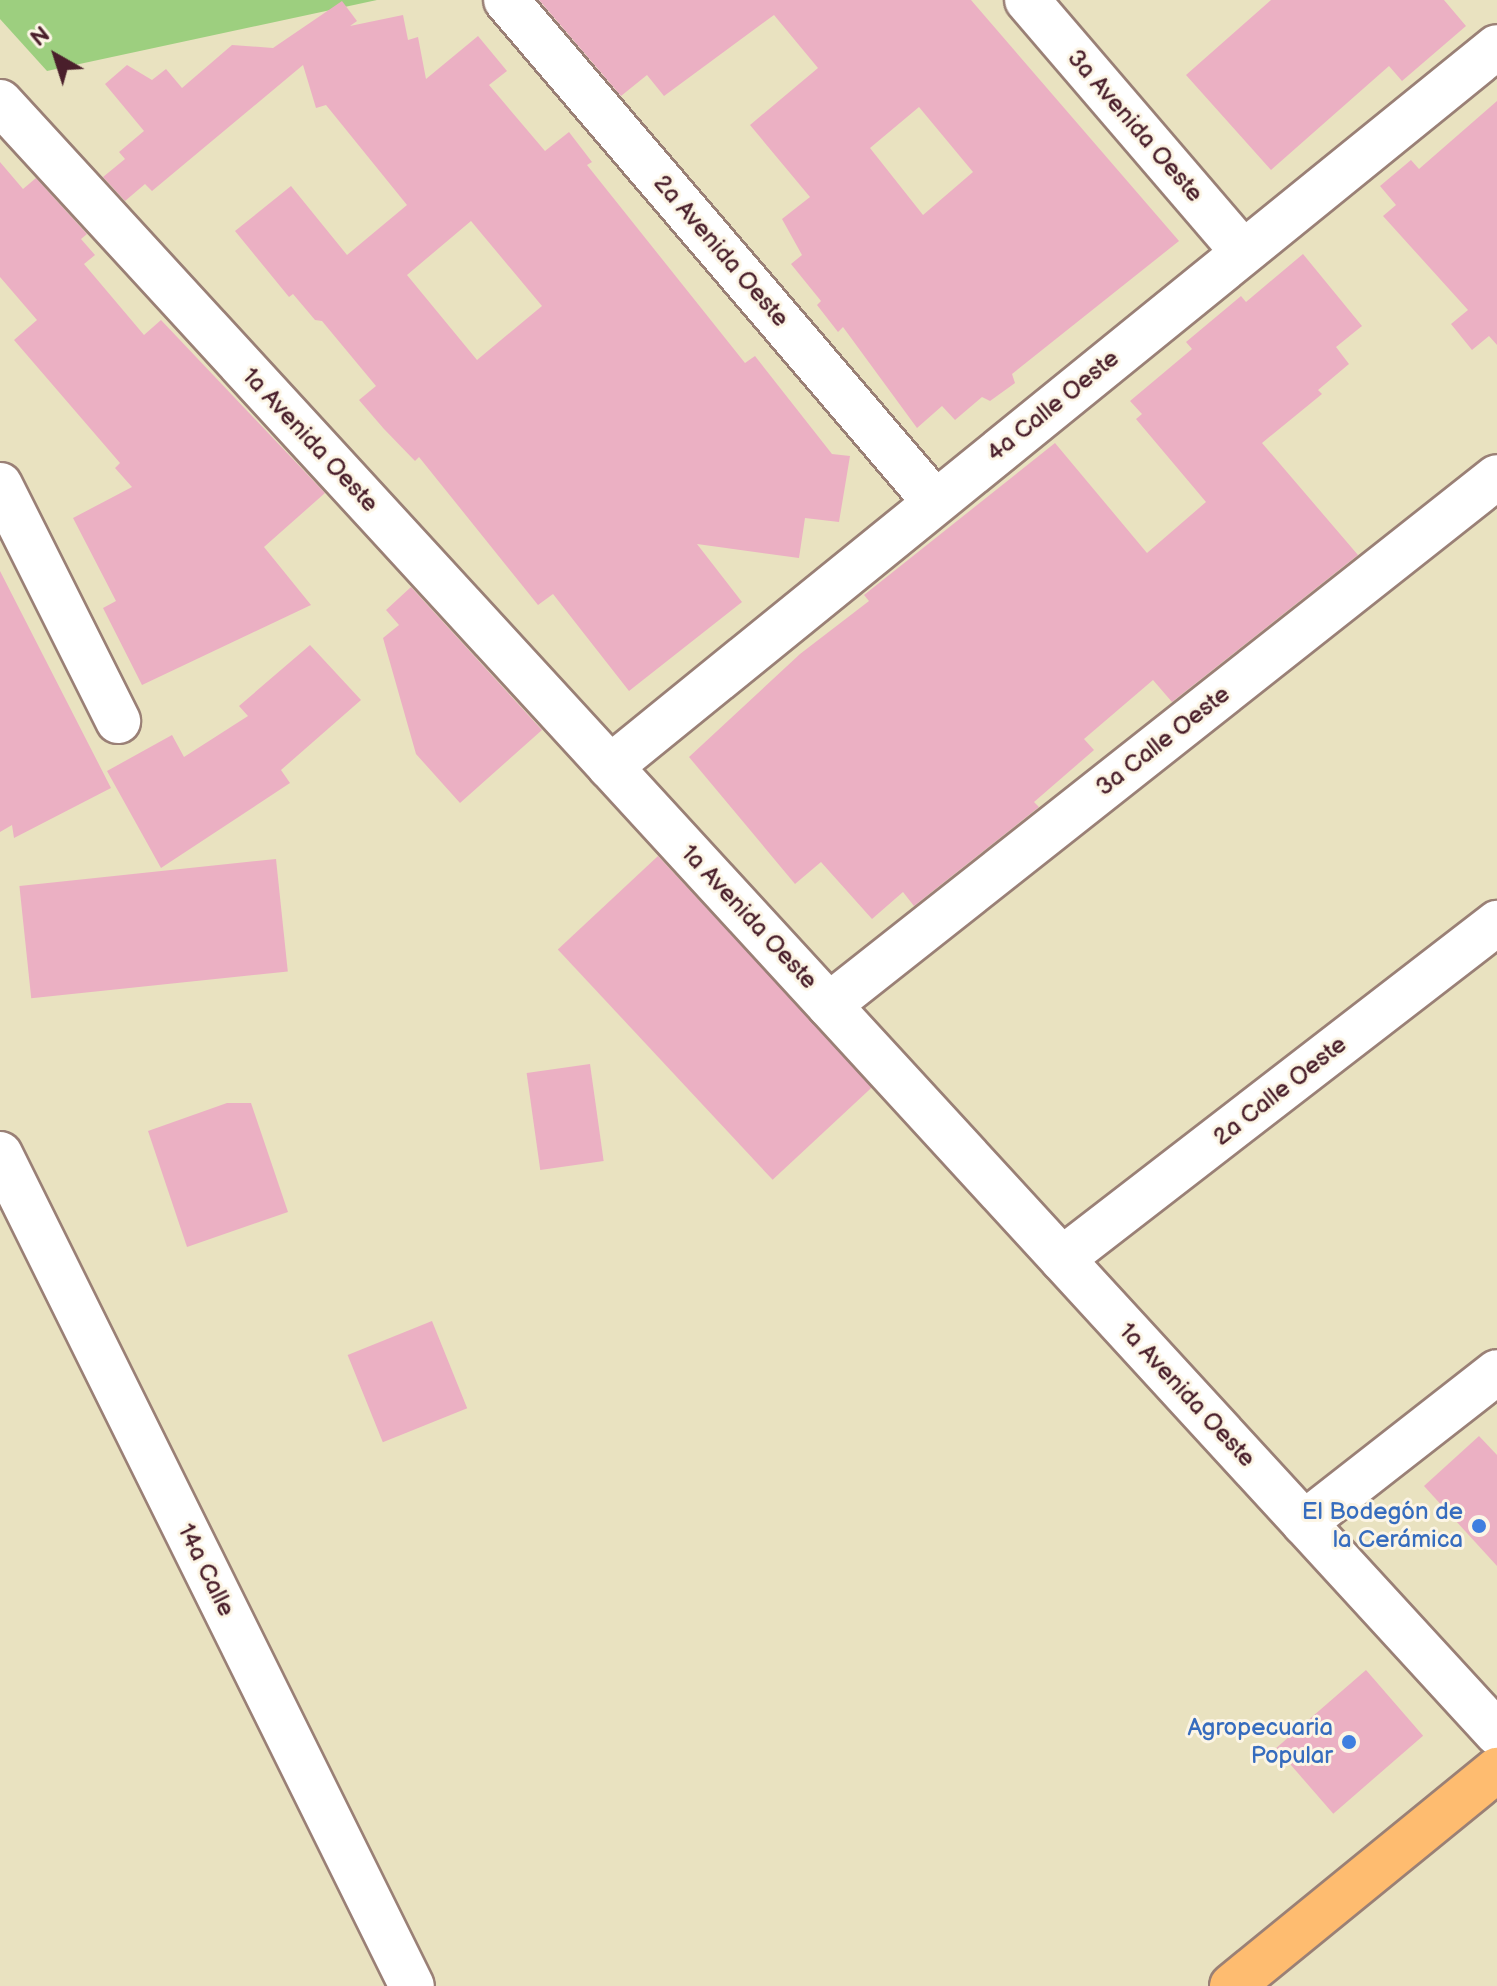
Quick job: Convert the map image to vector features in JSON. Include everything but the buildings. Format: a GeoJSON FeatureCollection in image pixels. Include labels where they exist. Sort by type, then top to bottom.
{"type":"FeatureCollection","features":[{"type":"Feature","properties":{"kind":"main road"},"geometry":{"type":"LineString","coordinates":[[1232,1986],[1497,1770]]}},
{"type":"Feature","properties":{"kind":"street","name":"2a Avenida Oeste"},"geometry":{"type":"LineString","coordinates":[[506,0],[935,502]]}},
{"type":"Feature","properties":{"kind":"street","name":"3a Avenida Oeste"},"geometry":{"type":"LineString","coordinates":[[1027,0],[1243,252]]}},
{"type":"Feature","properties":{"kind":"street","name":"4a Calle Oeste"},"geometry":{"type":"LineString","coordinates":[[610,767],[1497,47]]}},
{"type":"Feature","properties":{"kind":"street","name":"1a Avenida Oeste"},"geometry":{"type":"LineString","coordinates":[[0,102],[1497,1733]]}},
{"type":"Feature","properties":{"kind":"street","name":"3a Calle Oeste"},"geometry":{"type":"LineString","coordinates":[[829,1005],[1497,477]]}},
{"type":"Feature","properties":{"kind":"street"},"geometry":{"type":"LineString","coordinates":[[0,485],[118,721]]}},
{"type":"Feature","properties":{"kind":"street","name":"2a Calle Oeste"},"geometry":{"type":"LineString","coordinates":[[1062,1259],[1497,923]]}},
{"type":"Feature","properties":{"kind":"street","name":"14a Calle"},"geometry":{"type":"LineString","coordinates":[[0,1154],[19,1234],[412,1986]]}},
{"type":"Feature","properties":{"kind":"street"},"geometry":{"type":"LineString","coordinates":[[1304,1523],[1497,1372]]}},
{"type":"Feature","properties":{"kind":"green space"},"geometry":{"type":"Polygon","coordinates":[[[0,0],[377,0],[47,71],[0,19],[0,0]]]}},
{"type":"Feature","properties":{"kind":"place","name":"El Bodegón de la Cerámica"},"geometry":{"type":"Point","coordinates":[1479,1526]}},
{"type":"Feature","properties":{"kind":"place","name":"Agropecuaria Popular"},"geometry":{"type":"Point","coordinates":[1349,1742]}}]}
